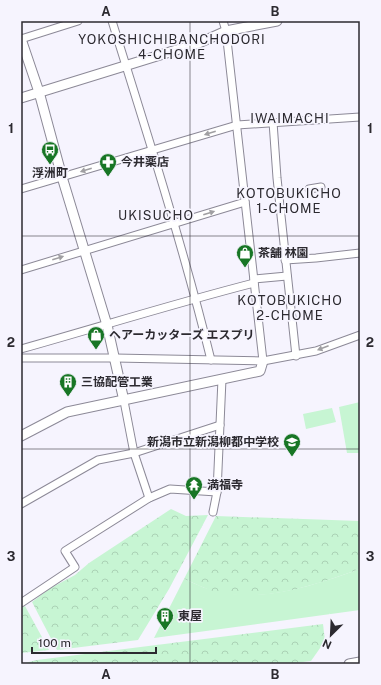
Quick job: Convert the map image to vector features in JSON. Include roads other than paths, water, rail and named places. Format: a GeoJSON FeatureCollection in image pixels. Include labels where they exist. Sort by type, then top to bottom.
{"type":"FeatureCollection","features":[{"type":"Feature","properties":{"kind":"street"},"geometry":{"type":"LineString","coordinates":[[78,21],[21,39],[39,92],[62,177],[107,325],[134,453],[149,498]]}},
{"type":"Feature","properties":{"kind":"street"},"geometry":{"type":"LineString","coordinates":[[112,21],[196,298],[211,360]]}},
{"type":"Feature","properties":{"kind":"street"},"geometry":{"type":"LineString","coordinates":[[21,436],[67,412],[260,371],[263,361],[226,31],[223,21]]}},
{"type":"Feature","properties":{"kind":"street"},"geometry":{"type":"LineString","coordinates":[[21,98],[199,43],[226,31],[277,21]]}},
{"type":"Feature","properties":{"kind":"street"},"geometry":{"type":"LineString","coordinates":[[21,189],[237,125],[360,117]]}},
{"type":"Feature","properties":{"kind":"street"},"geometry":{"type":"LineString","coordinates":[[273,122],[285,260],[296,356]]}},
{"type":"Feature","properties":{"kind":"street"},"geometry":{"type":"LineString","coordinates":[[309,189],[321,187]]}},
{"type":"Feature","properties":{"kind":"street"},"geometry":{"type":"LineString","coordinates":[[21,270],[244,202]]}},
{"type":"Feature","properties":{"kind":"street"},"geometry":{"type":"LineString","coordinates":[[285,260],[360,253]]}},
{"type":"Feature","properties":{"kind":"street"},"geometry":{"type":"LineString","coordinates":[[21,349],[254,281],[287,276]]}},
{"type":"Feature","properties":{"kind":"street"},"geometry":{"type":"LineString","coordinates":[[21,358],[263,361],[296,356],[316,351],[360,335]]}},
{"type":"Feature","properties":{"kind":"street"},"geometry":{"type":"LineString","coordinates":[[213,512],[217,492],[222,379]]}},
{"type":"Feature","properties":{"kind":"street"},"geometry":{"type":"LineString","coordinates":[[21,504],[98,460],[134,453],[220,426]]}},
{"type":"Feature","properties":{"kind":"street"},"geometry":{"type":"LineString","coordinates":[[21,602],[75,567],[65,551],[149,498],[170,489],[217,492]]}},
{"type":"Feature","properties":{"kind":"street"},"geometry":{"type":"LineString","coordinates":[[349,664],[360,662]]}},
{"type":"Feature","properties":{"kind":"place","name":"浮洲町"},"geometry":{"type":"Point","coordinates":[50,165]}},
{"type":"Feature","properties":{"kind":"place","name":"今井薬店"},"geometry":{"type":"Point","coordinates":[108,177]}},
{"type":"Feature","properties":{"kind":"place","name":"茶舗 林園"},"geometry":{"type":"Point","coordinates":[245,268]}},
{"type":"Feature","properties":{"kind":"place","name":"ヘアーカッターズ エスプリ"},"geometry":{"type":"Point","coordinates":[96,350]}},
{"type":"Feature","properties":{"kind":"place","name":"三協配管工業"},"geometry":{"type":"Point","coordinates":[68,397]}},
{"type":"Feature","properties":{"kind":"place","name":"新潟市立新潟柳都中学校"},"geometry":{"type":"Point","coordinates":[292,457]}},
{"type":"Feature","properties":{"kind":"place","name":"満福寺"},"geometry":{"type":"Point","coordinates":[194,500]}},
{"type":"Feature","properties":{"kind":"place","name":"東屋"},"geometry":{"type":"Point","coordinates":[165,631]}},
{"type":"Feature","properties":{"kind":"district","name":"YOKOSHICHIBANCHODORI 4-CHOME"},"geometry":{"type":"Point","coordinates":[172,46]}},
{"type":"Feature","properties":{"kind":"district","name":"IWAIMACHI"},"geometry":{"type":"Point","coordinates":[290,118]}},
{"type":"Feature","properties":{"kind":"district","name":"KOTOBUKICHO 1-CHOME"},"geometry":{"type":"Point","coordinates":[289,200]}},
{"type":"Feature","properties":{"kind":"district","name":"UKISUCHO"},"geometry":{"type":"Point","coordinates":[156,215]}},
{"type":"Feature","properties":{"kind":"district","name":"KOTOBUKICHO 2-CHOME"},"geometry":{"type":"Point","coordinates":[290,308]}}]}
